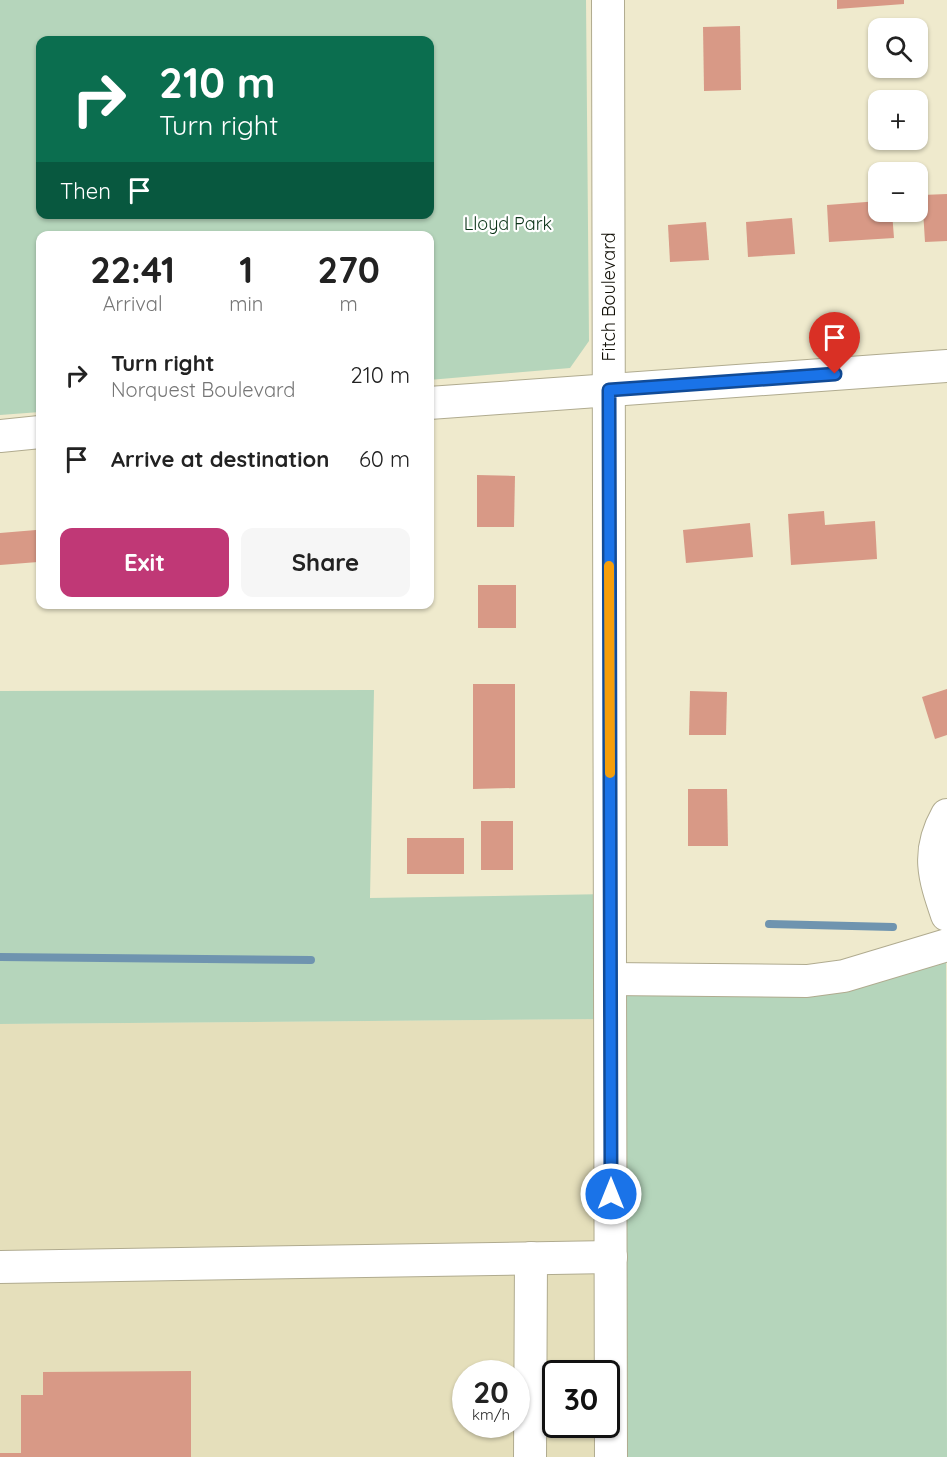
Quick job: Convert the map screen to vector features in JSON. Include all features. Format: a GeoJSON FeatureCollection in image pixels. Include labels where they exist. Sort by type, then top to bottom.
{"type":"FeatureCollection","features":[{"type":"Feature","properties":{"kind":"street","name":"Fitch Boulevard"},"geometry":{"type":"LineString","coordinates":[[608,0],[611,1457]]}},
{"type":"Feature","properties":{"kind":"street"},"geometry":{"type":"LineString","coordinates":[[434,403],[947,366]]}},
{"type":"Feature","properties":{"kind":"street"},"geometry":{"type":"LineString","coordinates":[[0,436],[36,432]]}},
{"type":"Feature","properties":{"kind":"street"},"geometry":{"type":"LineString","coordinates":[[947,815],[936,843],[933,866],[947,915]]}},
{"type":"Feature","properties":{"kind":"street"},"geometry":{"type":"LineString","coordinates":[[610,979],[807,981],[844,976],[947,945]]}},
{"type":"Feature","properties":{"kind":"street"},"geometry":{"type":"LineString","coordinates":[[0,1267],[611,1257]]}},
{"type":"Feature","properties":{"kind":"street"},"geometry":{"type":"LineString","coordinates":[[531,1258],[531,1457]]}},
{"type":"Feature","properties":{"kind":"shaded area"},"geometry":{"type":"Polygon","coordinates":[[[610,1019],[611,1360],[542,1360],[542,1438],[611,1438],[611,1457],[0,1457],[0,1024],[610,1019]]]}},
{"type":"Feature","properties":{"kind":"green space","name":"Lloyd Park"},"geometry":{"type":"Polygon","coordinates":[[[0,0],[586,0],[589,341],[570,368],[434,380],[434,231],[36,231],[36,412],[0,415],[0,0]]]}},
{"type":"Feature","properties":{"kind":"green space"},"geometry":{"type":"Polygon","coordinates":[[[374,690],[370,898],[610,894],[610,978],[807,981],[946,946],[947,1457],[611,1457],[611,1438],[620,1438],[620,1360],[611,1360],[610,1019],[0,1024],[0,691],[374,690]]]}},
{"type":"Feature","properties":{"kind":"building"},"geometry":{"type":"Polygon","coordinates":[[[837,0],[904,0],[904,4],[837,9],[837,0]]]}},
{"type":"Feature","properties":{"kind":"building"},"geometry":{"type":"Polygon","coordinates":[[[740,26],[741,90],[704,91],[703,27],[740,26]]]}},
{"type":"Feature","properties":{"kind":"building"},"geometry":{"type":"Polygon","coordinates":[[[947,194],[947,241],[925,242],[924,222],[928,222],[928,195],[947,194]]]}},
{"type":"Feature","properties":{"kind":"building"},"geometry":{"type":"Polygon","coordinates":[[[868,202],[868,222],[893,222],[894,238],[829,242],[827,205],[868,202]]]}},
{"type":"Feature","properties":{"kind":"building"},"geometry":{"type":"Polygon","coordinates":[[[792,218],[795,254],[748,257],[746,222],[792,218]]]}},
{"type":"Feature","properties":{"kind":"building"},"geometry":{"type":"Polygon","coordinates":[[[706,222],[709,260],[670,262],[668,225],[706,222]]]}},
{"type":"Feature","properties":{"kind":"building"},"geometry":{"type":"Polygon","coordinates":[[[477,475],[515,476],[514,527],[477,527],[477,475]]]}},
{"type":"Feature","properties":{"kind":"building"},"geometry":{"type":"Polygon","coordinates":[[[824,511],[825,525],[875,521],[877,559],[791,565],[788,514],[824,511]]]}},
{"type":"Feature","properties":{"kind":"building"},"geometry":{"type":"Polygon","coordinates":[[[750,523],[753,557],[686,563],[683,530],[750,523]]]}},
{"type":"Feature","properties":{"kind":"building"},"geometry":{"type":"Polygon","coordinates":[[[36,530],[36,562],[0,565],[0,533],[36,530]]]}},
{"type":"Feature","properties":{"kind":"building"},"geometry":{"type":"Polygon","coordinates":[[[478,585],[516,585],[516,628],[478,628],[478,585]]]}},
{"type":"Feature","properties":{"kind":"building"},"geometry":{"type":"Polygon","coordinates":[[[473,684],[515,684],[515,788],[473,789],[473,684]]]}},
{"type":"Feature","properties":{"kind":"building"},"geometry":{"type":"Polygon","coordinates":[[[947,689],[947,735],[935,739],[922,697],[947,689]]]}},
{"type":"Feature","properties":{"kind":"building"},"geometry":{"type":"Polygon","coordinates":[[[690,691],[727,692],[726,735],[689,735],[690,691]]]}},
{"type":"Feature","properties":{"kind":"building"},"geometry":{"type":"Polygon","coordinates":[[[688,789],[727,789],[728,846],[688,846],[688,789]]]}},
{"type":"Feature","properties":{"kind":"building"},"geometry":{"type":"Polygon","coordinates":[[[481,821],[513,821],[513,870],[481,870],[481,821]]]}},
{"type":"Feature","properties":{"kind":"building"},"geometry":{"type":"Polygon","coordinates":[[[407,838],[464,838],[464,874],[407,874],[407,838]]]}},
{"type":"Feature","properties":{"kind":"building"},"geometry":{"type":"Polygon","coordinates":[[[191,1371],[191,1457],[0,1457],[0,1453],[21,1453],[21,1395],[43,1395],[43,1372],[191,1371]]]}},
{"type":"Feature","properties":{"kind":"waterway"},"geometry":{"type":"LineString","coordinates":[[769,924],[893,927]]}},
{"type":"Feature","properties":{"kind":"waterway"},"geometry":{"type":"LineString","coordinates":[[0,957],[311,960]]}},
{"type":"Feature","properties":{"kind":"slow traffic"},"geometry":{"type":"LineString","coordinates":[[609,566],[610,773]]}},
{"type":"Feature","properties":{"kind":"route"},"geometry":{"type":"LineString","coordinates":[[611,1194],[609,390],[835,374]]}}]}
